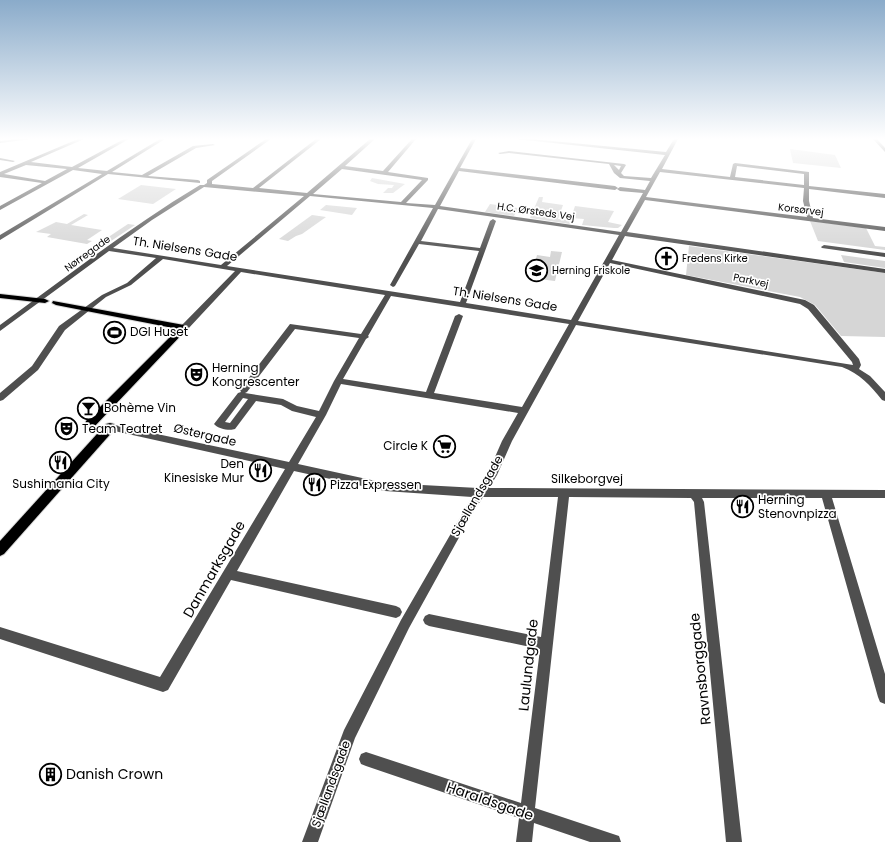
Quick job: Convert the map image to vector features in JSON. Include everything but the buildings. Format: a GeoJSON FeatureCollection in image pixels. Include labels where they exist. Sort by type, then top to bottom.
{"type":"FeatureCollection","features":[{"type":"Feature","properties":{"kind":"main road"},"geometry":{"type":"LineString","coordinates":[[0,296],[42,301]]}},
{"type":"Feature","properties":{"kind":"main road"},"geometry":{"type":"LineString","coordinates":[[56,303],[184,328]]}},
{"type":"Feature","properties":{"kind":"main road","name":"Østergade"},"geometry":{"type":"LineString","coordinates":[[110,427],[90,424],[184,328]]}},
{"type":"Feature","properties":{"kind":"main road"},"geometry":{"type":"LineString","coordinates":[[0,550],[110,427]]}},
{"type":"Feature","properties":{"kind":"street"},"geometry":{"type":"LineString","coordinates":[[23,178],[43,182]]}},
{"type":"Feature","properties":{"kind":"street"},"geometry":{"type":"LineString","coordinates":[[0,208],[55,178]]}},
{"type":"Feature","properties":{"kind":"street"},"geometry":{"type":"LineString","coordinates":[[0,238],[98,178]]}},
{"type":"Feature","properties":{"kind":"street","name":"H.C. Ørsteds Vej"},"geometry":{"type":"LineString","coordinates":[[155,178],[436,207],[623,233],[838,256],[885,255]]}},
{"type":"Feature","properties":{"kind":"street","name":"Nørregade"},"geometry":{"type":"LineString","coordinates":[[0,329],[42,301],[109,249],[210,178]]}},
{"type":"Feature","properties":{"kind":"street"},"geometry":{"type":"LineString","coordinates":[[255,189],[269,178]]}},
{"type":"Feature","properties":{"kind":"street"},"geometry":{"type":"LineString","coordinates":[[222,267],[328,178]]}},
{"type":"Feature","properties":{"kind":"street"},"geometry":{"type":"LineString","coordinates":[[402,204],[426,179],[421,178]]}},
{"type":"Feature","properties":{"kind":"street","name":"Danmarksgade"},"geometry":{"type":"LineString","coordinates":[[0,633],[163,685],[322,415],[338,381],[452,178]]}},
{"type":"Feature","properties":{"kind":"street"},"geometry":{"type":"LineString","coordinates":[[535,178],[646,192]]}},
{"type":"Feature","properties":{"kind":"street"},"geometry":{"type":"LineString","coordinates":[[635,178],[653,180]]}},
{"type":"Feature","properties":{"kind":"street"},"geometry":{"type":"LineString","coordinates":[[734,178],[885,196]]}},
{"type":"Feature","properties":{"kind":"street"},"geometry":{"type":"LineString","coordinates":[[808,178],[806,201],[810,219]]}},
{"type":"Feature","properties":{"kind":"street","name":"Sjællandsgade"},"geometry":{"type":"LineString","coordinates":[[310,842],[349,735],[405,624],[458,528],[492,475],[508,441],[572,322],[653,180]]}},
{"type":"Feature","properties":{"kind":"street","name":"Korsørvej"},"geometry":{"type":"LineString","coordinates":[[643,198],[885,229]]}},
{"type":"Feature","properties":{"kind":"street"},"geometry":{"type":"LineString","coordinates":[[462,305],[493,220]]}},
{"type":"Feature","properties":{"kind":"street"},"geometry":{"type":"LineString","coordinates":[[416,242],[482,250]]}},
{"type":"Feature","properties":{"kind":"street","name":"H.C. Ørsteds Vej"},"geometry":{"type":"LineString","coordinates":[[824,247],[838,256],[885,271]]}},
{"type":"Feature","properties":{"kind":"street","name":"Th. Nielsens Gade"},"geometry":{"type":"LineString","coordinates":[[109,249],[222,267],[391,289],[462,305],[843,365],[855,369],[867,376],[885,398]]}},
{"type":"Feature","properties":{"kind":"street"},"geometry":{"type":"LineString","coordinates":[[0,398],[35,368],[62,328],[104,296],[138,278],[162,258]]}},
{"type":"Feature","properties":{"kind":"street","name":"Parkvej"},"geometry":{"type":"LineString","coordinates":[[607,261],[802,302],[811,307],[856,361],[858,365],[855,369]]}},
{"type":"Feature","properties":{"kind":"street"},"geometry":{"type":"LineString","coordinates":[[184,328],[240,269]]}},
{"type":"Feature","properties":{"kind":"street"},"geometry":{"type":"LineString","coordinates":[[429,395],[459,316]]}},
{"type":"Feature","properties":{"kind":"street"},"geometry":{"type":"LineString","coordinates":[[244,390],[293,326],[364,337]]}},
{"type":"Feature","properties":{"kind":"street"},"geometry":{"type":"LineString","coordinates":[[338,381],[524,411]]}},
{"type":"Feature","properties":{"kind":"street"},"geometry":{"type":"LineString","coordinates":[[254,397],[283,402],[295,409],[322,415]]}},
{"type":"Feature","properties":{"kind":"street","name":"Østergade"},"geometry":{"type":"LineString","coordinates":[[110,427],[290,467]]}},
{"type":"Feature","properties":{"kind":"street","name":"Silkeborgvej"},"geometry":{"type":"LineString","coordinates":[[290,467],[385,487],[481,492],[885,494]]}},
{"type":"Feature","properties":{"kind":"street","name":"Laulundgade"},"geometry":{"type":"LineString","coordinates":[[524,842],[564,492]]}},
{"type":"Feature","properties":{"kind":"street","name":"Ravnsborggade"},"geometry":{"type":"LineString","coordinates":[[694,493],[699,502],[734,842]]}},
{"type":"Feature","properties":{"kind":"street"},"geometry":{"type":"LineString","coordinates":[[826,494],[885,697]]}},
{"type":"Feature","properties":{"kind":"street"},"geometry":{"type":"LineString","coordinates":[[228,574],[396,612]]}},
{"type":"Feature","properties":{"kind":"street"},"geometry":{"type":"LineString","coordinates":[[430,620],[546,644]]}},
{"type":"Feature","properties":{"kind":"street","name":"Haraldsgade"},"geometry":{"type":"LineString","coordinates":[[366,759],[614,842]]}},
{"type":"Feature","properties":{"kind":"shaded area"},"geometry":{"type":"Polygon","coordinates":[[[374,178],[405,184],[393,193],[383,193],[388,188],[392,188],[394,185],[378,184],[370,181],[374,178]]]}},
{"type":"Feature","properties":{"kind":"shaded area"},"geometry":{"type":"Polygon","coordinates":[[[141,185],[176,189],[153,204],[118,199],[141,185]]]}},
{"type":"Feature","properties":{"kind":"shaded area"},"geometry":{"type":"Polygon","coordinates":[[[539,197],[543,197],[542,202],[563,205],[558,219],[571,220],[570,224],[530,218],[539,197]]]}},
{"type":"Feature","properties":{"kind":"shaded area"},"geometry":{"type":"Polygon","coordinates":[[[490,204],[518,208],[514,216],[485,212],[490,204]]]}},
{"type":"Feature","properties":{"kind":"shaded area"},"geometry":{"type":"Polygon","coordinates":[[[326,205],[357,208],[352,215],[320,210],[326,205]]]}},
{"type":"Feature","properties":{"kind":"shaded area"},"geometry":{"type":"Polygon","coordinates":[[[575,206],[614,211],[608,222],[622,225],[618,228],[614,228],[582,225],[584,219],[571,218],[575,206]]]}},
{"type":"Feature","properties":{"kind":"shaded area"},"geometry":{"type":"Polygon","coordinates":[[[84,214],[88,215],[71,225],[102,230],[87,240],[92,241],[87,244],[47,237],[51,234],[36,232],[56,222],[67,224],[84,214]]]}},
{"type":"Feature","properties":{"kind":"shaded area"},"geometry":{"type":"Polygon","coordinates":[[[312,215],[326,217],[302,234],[288,241],[279,239],[312,215]]]}},
{"type":"Feature","properties":{"kind":"shaded area"},"geometry":{"type":"Polygon","coordinates":[[[810,221],[866,228],[875,246],[885,247],[885,250],[818,241],[810,221]]]}},
{"type":"Feature","properties":{"kind":"shaded area"},"geometry":{"type":"Polygon","coordinates":[[[128,224],[135,225],[105,245],[98,244],[128,224]]]}},
{"type":"Feature","properties":{"kind":"shaded area"},"geometry":{"type":"Polygon","coordinates":[[[689,246],[885,273],[885,337],[841,336],[815,305],[800,297],[686,275],[689,246]]]}},
{"type":"Feature","properties":{"kind":"shaded area"},"geometry":{"type":"Polygon","coordinates":[[[551,251],[562,252],[555,281],[531,278],[537,255],[550,257],[551,251]]]}},
{"type":"Feature","properties":{"kind":"shaded area"},"geometry":{"type":"Polygon","coordinates":[[[841,255],[885,261],[885,268],[844,262],[841,255]]]}},
{"type":"Feature","properties":{"kind":"place","name":"Fredens Kirke"},"geometry":{"type":"Point","coordinates":[666,258]}},
{"type":"Feature","properties":{"kind":"place","name":"Herning Friskole"},"geometry":{"type":"Point","coordinates":[536,270]}},
{"type":"Feature","properties":{"kind":"place","name":"DGI Huset"},"geometry":{"type":"Point","coordinates":[114,332]}},
{"type":"Feature","properties":{"kind":"place","name":"Herning Kongrescenter"},"geometry":{"type":"Point","coordinates":[196,375]}},
{"type":"Feature","properties":{"kind":"place","name":"Bohème Vin"},"geometry":{"type":"Point","coordinates":[88,408]}},
{"type":"Feature","properties":{"kind":"place","name":"Team Teatret"},"geometry":{"type":"Point","coordinates":[66,429]}},
{"type":"Feature","properties":{"kind":"place","name":"Circle K"},"geometry":{"type":"Point","coordinates":[444,446]}},
{"type":"Feature","properties":{"kind":"place","name":"Sushimania City"},"geometry":{"type":"Point","coordinates":[61,463]}},
{"type":"Feature","properties":{"kind":"place","name":"Den Kinesiske Mur"},"geometry":{"type":"Point","coordinates":[260,471]}},
{"type":"Feature","properties":{"kind":"place","name":"Pizza Expressen"},"geometry":{"type":"Point","coordinates":[315,485]}},
{"type":"Feature","properties":{"kind":"place","name":"Herning Stenovnpizza"},"geometry":{"type":"Point","coordinates":[743,507]}},
{"type":"Feature","properties":{"kind":"place","name":"Danish Crown"},"geometry":{"type":"Point","coordinates":[50,774]}}]}
